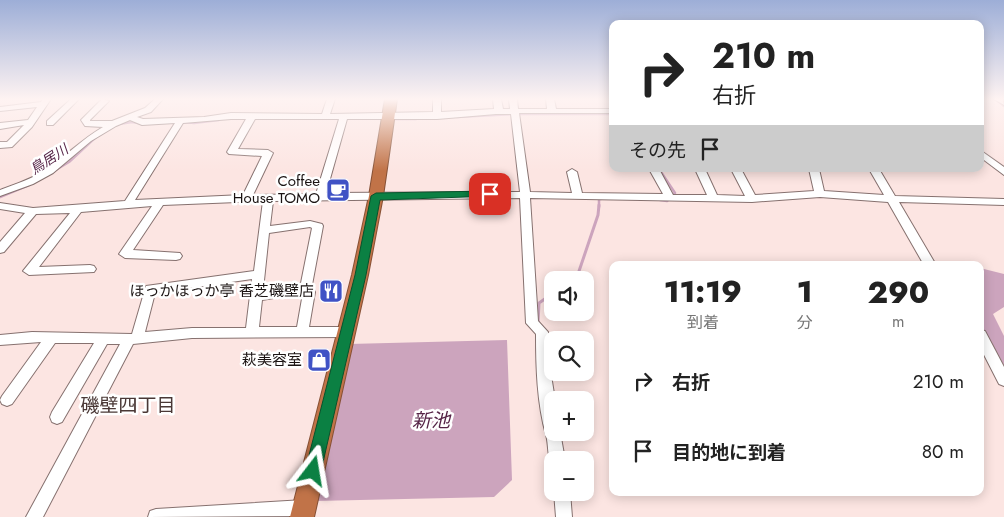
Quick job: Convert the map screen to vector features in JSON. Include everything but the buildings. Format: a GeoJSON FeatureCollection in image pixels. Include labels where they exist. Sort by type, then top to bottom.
{"type":"FeatureCollection","features":[{"type":"Feature","properties":{"kind":"highway"},"geometry":{"type":"LineString","coordinates":[[303,512],[347,332],[376,196],[385,123]]}},
{"type":"Feature","properties":{"kind":"street"},"geometry":{"type":"LineString","coordinates":[[0,126],[18,123]]}},
{"type":"Feature","properties":{"kind":"street"},"geometry":{"type":"LineString","coordinates":[[0,145],[9,145],[30,123]]}},
{"type":"Feature","properties":{"kind":"street"},"geometry":{"type":"LineString","coordinates":[[87,123],[113,124]]}},
{"type":"Feature","properties":{"kind":"street"},"geometry":{"type":"LineString","coordinates":[[128,204],[179,123]]}},
{"type":"Feature","properties":{"kind":"street"},"geometry":{"type":"LineString","coordinates":[[247,198],[268,153],[232,152],[248,123]]}},
{"type":"Feature","properties":{"kind":"street"},"geometry":{"type":"LineString","coordinates":[[320,197],[342,123]]}},
{"type":"Feature","properties":{"kind":"street"},"geometry":{"type":"LineString","coordinates":[[515,123],[525,194],[532,323],[542,332],[543,369],[546,391]]}},
{"type":"Feature","properties":{"kind":"street"},"geometry":{"type":"LineString","coordinates":[[0,194],[30,182],[50,171],[88,139],[113,124]]}},
{"type":"Feature","properties":{"kind":"street"},"geometry":{"type":"LineString","coordinates":[[984,156],[1004,172]]}},
{"type":"Feature","properties":{"kind":"street"},"geometry":{"type":"LineString","coordinates":[[572,172],[578,195]]}},
{"type":"Feature","properties":{"kind":"street"},"geometry":{"type":"LineString","coordinates":[[656,172],[671,197]]}},
{"type":"Feature","properties":{"kind":"street"},"geometry":{"type":"LineString","coordinates":[[701,172],[714,199]]}},
{"type":"Feature","properties":{"kind":"street"},"geometry":{"type":"LineString","coordinates":[[738,172],[752,199]]}},
{"type":"Feature","properties":{"kind":"street"},"geometry":{"type":"LineString","coordinates":[[815,172],[820,194]]}},
{"type":"Feature","properties":{"kind":"street"},"geometry":{"type":"LineString","coordinates":[[876,172],[928,261]]}},
{"type":"Feature","properties":{"kind":"street"},"geometry":{"type":"LineString","coordinates":[[0,206],[33,211],[247,198],[525,194],[752,199],[820,194],[891,199],[1004,202]]}},
{"type":"Feature","properties":{"kind":"street"},"geometry":{"type":"LineString","coordinates":[[252,332],[268,198]]}},
{"type":"Feature","properties":{"kind":"street"},"geometry":{"type":"LineString","coordinates":[[160,202],[125,254],[176,256]]}},
{"type":"Feature","properties":{"kind":"street"},"geometry":{"type":"LineString","coordinates":[[78,209],[29,271],[90,269]]}},
{"type":"Feature","properties":{"kind":"street"},"geometry":{"type":"LineString","coordinates":[[0,249],[33,211]]}},
{"type":"Feature","properties":{"kind":"street"},"geometry":{"type":"LineString","coordinates":[[264,230],[310,224],[318,226],[306,285],[309,292],[302,332]]}},
{"type":"Feature","properties":{"kind":"street"},"geometry":{"type":"LineString","coordinates":[[34,517],[133,338],[150,289],[259,274]]}},
{"type":"Feature","properties":{"kind":"street"},"geometry":{"type":"LineString","coordinates":[[256,296],[298,290],[306,285]]}},
{"type":"Feature","properties":{"kind":"street"},"geometry":{"type":"LineString","coordinates":[[0,340],[133,338],[192,333],[347,332]]}},
{"type":"Feature","properties":{"kind":"street"},"geometry":{"type":"LineString","coordinates":[[7,400],[51,338]]}},
{"type":"Feature","properties":{"kind":"street"},"geometry":{"type":"LineString","coordinates":[[57,417],[104,338]]}},
{"type":"Feature","properties":{"kind":"street"},"geometry":{"type":"LineString","coordinates":[[984,342],[1004,380]]}},
{"type":"Feature","properties":{"kind":"street"},"geometry":{"type":"LineString","coordinates":[[563,501],[564,517]]}},
{"type":"Feature","properties":{"kind":"street"},"geometry":{"type":"LineString","coordinates":[[156,517],[303,512]]}},
{"type":"Feature","properties":{"kind":"water"},"geometry":{"type":"Polygon","coordinates":[[[984,269],[1004,274],[1004,307],[993,314],[1004,336],[1004,365],[984,330],[984,269]]]}},
{"type":"Feature","properties":{"kind":"water","name":"新池"},"geometry":{"type":"Polygon","coordinates":[[[507,340],[512,480],[494,497],[315,501],[349,344],[507,340]]]}},
{"type":"Feature","properties":{"kind":"waterway","name":"鳥居川"},"geometry":{"type":"LineString","coordinates":[[119,124],[125,123]]}},
{"type":"Feature","properties":{"kind":"waterway","name":"鳥居川"},"geometry":{"type":"LineString","coordinates":[[139,123],[144,124]]}},
{"type":"Feature","properties":{"kind":"waterway","name":"鳥居川"},"geometry":{"type":"LineString","coordinates":[[54,171],[69,162],[96,137]]}},
{"type":"Feature","properties":{"kind":"waterway"},"geometry":{"type":"LineString","coordinates":[[660,200],[667,201],[675,193],[661,172]]}},
{"type":"Feature","properties":{"kind":"waterway","name":"鳥居川"},"geometry":{"type":"LineString","coordinates":[[0,197],[29,185]]}},
{"type":"Feature","properties":{"kind":"waterway"},"geometry":{"type":"LineString","coordinates":[[599,205],[599,199],[601,199]]}},
{"type":"Feature","properties":{"kind":"waterway"},"geometry":{"type":"LineString","coordinates":[[579,271],[598,215],[599,205]]}},
{"type":"Feature","properties":{"kind":"waterway"},"geometry":{"type":"LineString","coordinates":[[538,324],[539,303],[544,300]]}},
{"type":"Feature","properties":{"kind":"place","name":"Coffee House TOMO"},"geometry":{"type":"Point","coordinates":[338,190]}},
{"type":"Feature","properties":{"kind":"place","name":"ほっかほっか亭 香芝磯壁店"},"geometry":{"type":"Point","coordinates":[331,291]}},
{"type":"Feature","properties":{"kind":"place","name":"萩美容室"},"geometry":{"type":"Point","coordinates":[319,360]}},
{"type":"Feature","properties":{"kind":"district","name":"磯壁四丁目"},"geometry":{"type":"Point","coordinates":[128,405]}},
{"type":"Feature","properties":{"kind":"route"},"geometry":{"type":"LineString","coordinates":[[313,471],[360,275],[376,196],[490,194]]}}]}
